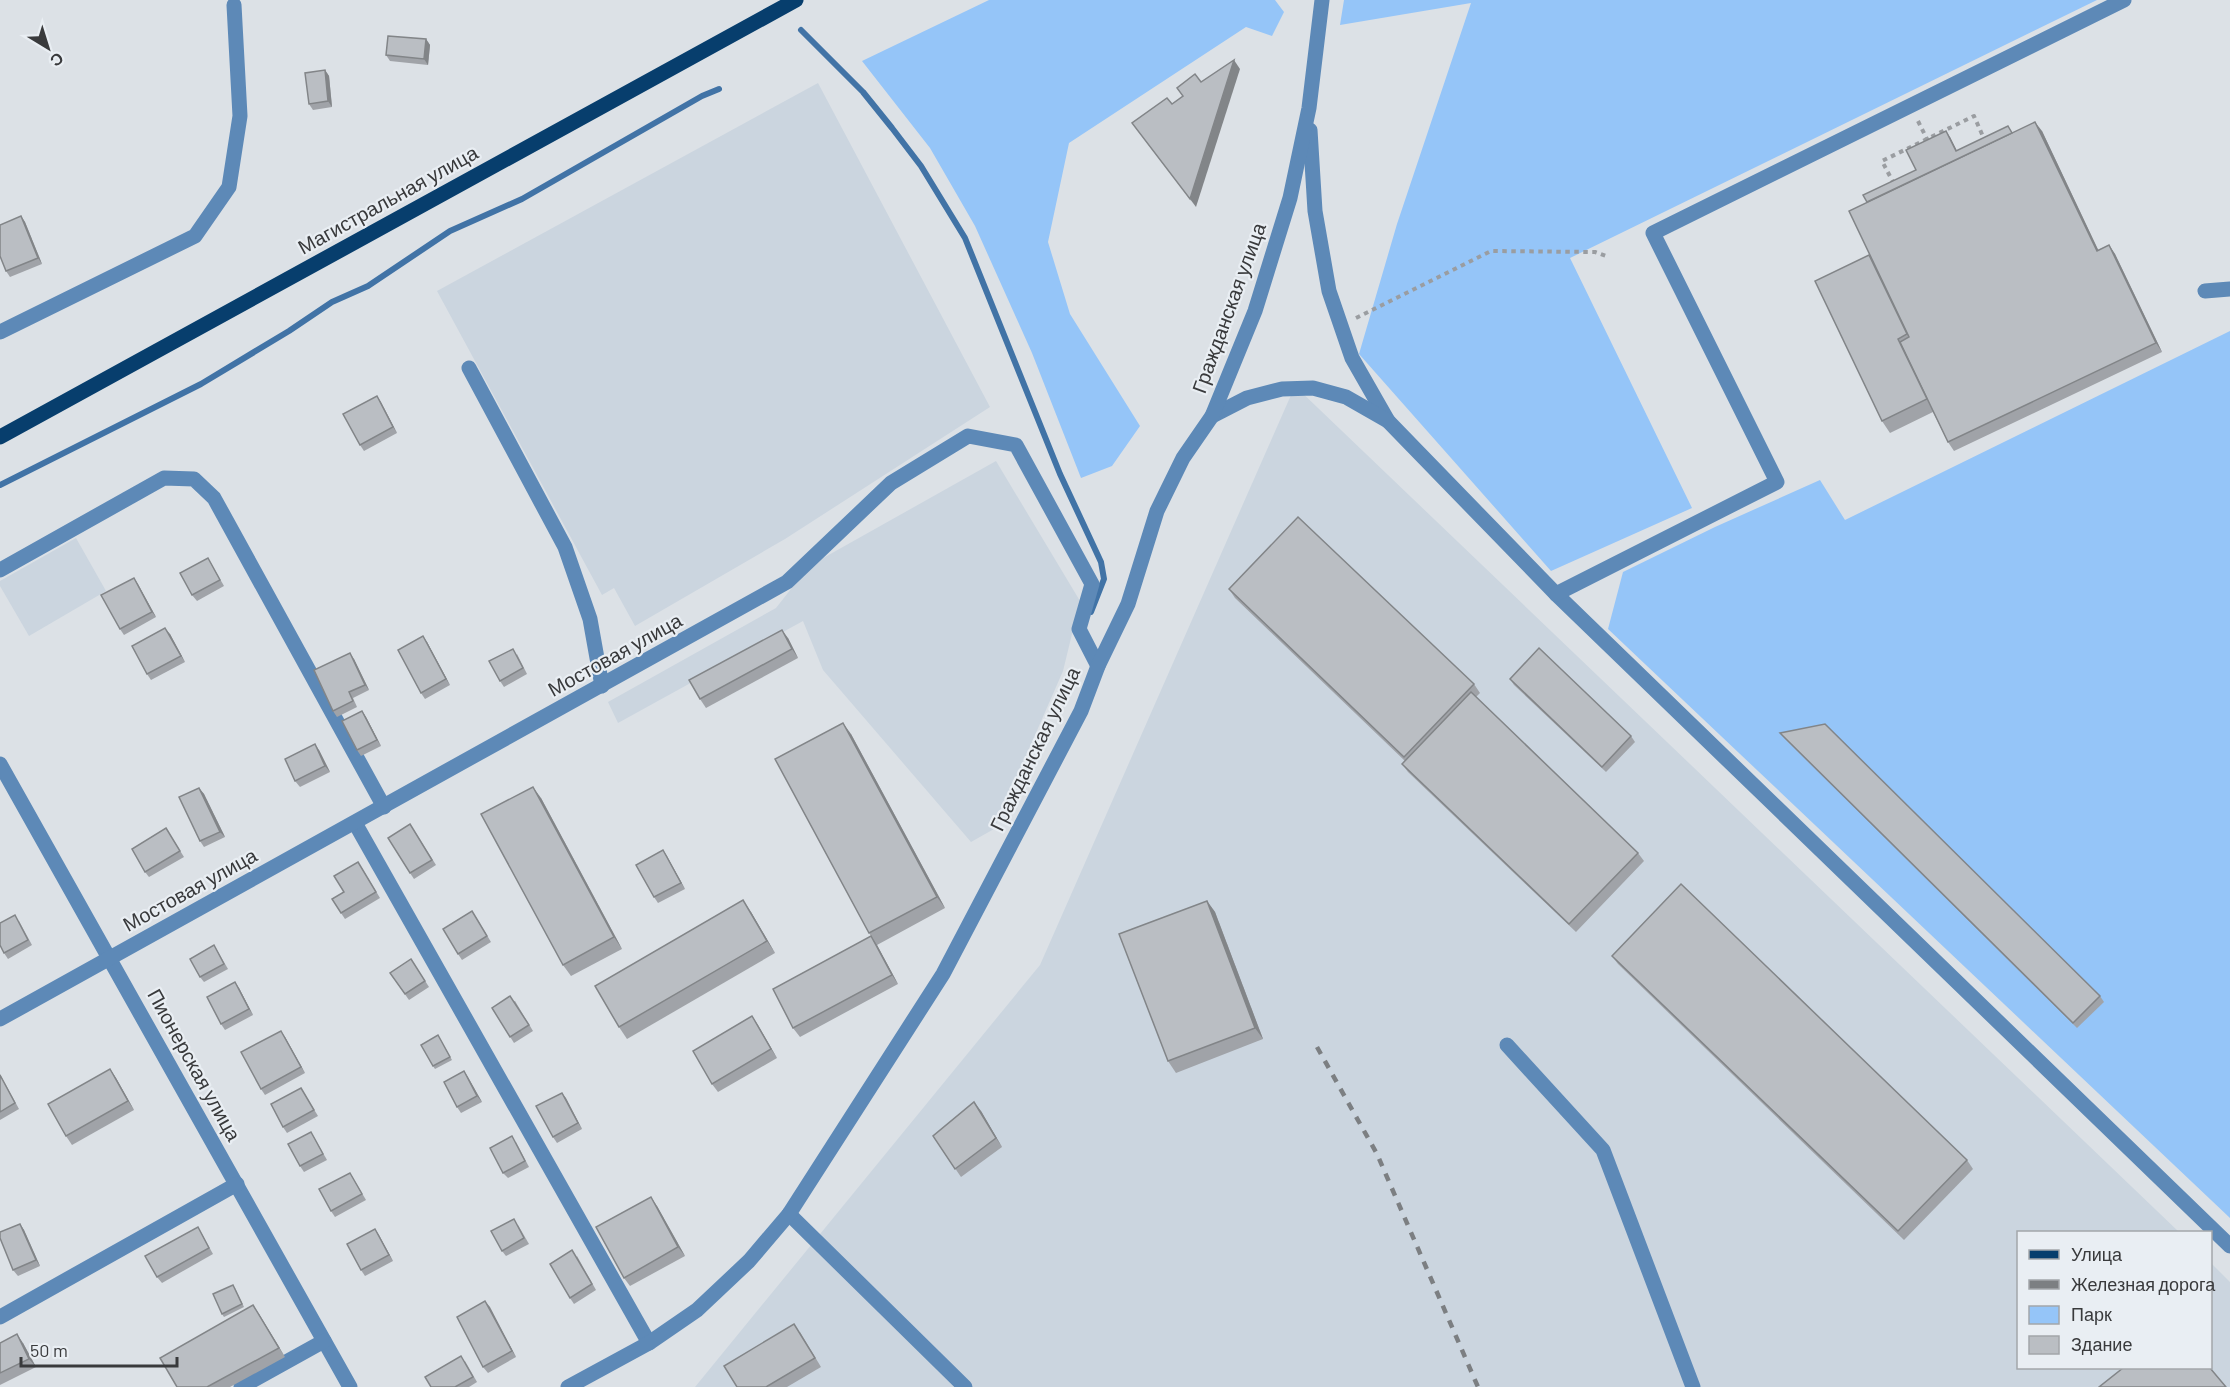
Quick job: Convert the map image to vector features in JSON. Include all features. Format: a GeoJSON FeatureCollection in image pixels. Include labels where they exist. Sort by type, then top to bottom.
{"type":"FeatureCollection","features":[{"type":"Feature","properties":{"kind":"main road","name":"Магистральная улица"},"geometry":{"type":"LineString","coordinates":[[0,437],[796,0]]}},
{"type":"Feature","properties":{"kind":"street","name":"Гражданская улица"},"geometry":{"type":"LineString","coordinates":[[568,1387],[649,1343],[697,1310],[749,1261],[789,1214],[943,974],[1081,711],[1098,666],[1128,604],[1157,511],[1183,458],[1212,416],[1255,311],[1290,198],[1309,108],[1322,0]]}},
{"type":"Feature","properties":{"kind":"street"},"geometry":{"type":"LineString","coordinates":[[1556,594],[1777,482],[1653,233],[2124,0]]}},
{"type":"Feature","properties":{"kind":"street"},"geometry":{"type":"LineString","coordinates":[[0,332],[195,236],[229,187],[240,116],[234,5]]}},
{"type":"Feature","properties":{"kind":"street"},"geometry":{"type":"LineString","coordinates":[[1309,108],[1315,211],[1329,291],[1352,358],[1388,421],[1556,594],[2230,1245]]}},
{"type":"Feature","properties":{"kind":"street"},"geometry":{"type":"LineString","coordinates":[[2205,291],[2230,289]]}},
{"type":"Feature","properties":{"kind":"street"},"geometry":{"type":"LineString","coordinates":[[469,368],[565,547],[590,619],[602,686]]}},
{"type":"Feature","properties":{"kind":"street"},"geometry":{"type":"LineString","coordinates":[[1212,416],[1247,398],[1282,389],[1313,388],[1346,397],[1388,421]]}},
{"type":"Feature","properties":{"kind":"street","name":"Мостовая улица"},"geometry":{"type":"LineString","coordinates":[[0,1019],[787,582],[891,483],[968,436],[1016,445],[1092,584],[1079,629],[1098,666]]}},
{"type":"Feature","properties":{"kind":"street"},"geometry":{"type":"LineString","coordinates":[[0,570],[164,478],[194,479],[213,498],[384,807]]}},
{"type":"Feature","properties":{"kind":"street","name":"Пионерская улица"},"geometry":{"type":"LineString","coordinates":[[0,764],[350,1387]]}},
{"type":"Feature","properties":{"kind":"street"},"geometry":{"type":"LineString","coordinates":[[355,823],[649,1343]]}},
{"type":"Feature","properties":{"kind":"street"},"geometry":{"type":"LineString","coordinates":[[1507,1045],[1603,1150],[1693,1387]]}},
{"type":"Feature","properties":{"kind":"street"},"geometry":{"type":"LineString","coordinates":[[0,1317],[237,1184]]}},
{"type":"Feature","properties":{"kind":"street"},"geometry":{"type":"LineString","coordinates":[[789,1214],[965,1387]]}},
{"type":"Feature","properties":{"kind":"street"},"geometry":{"type":"LineString","coordinates":[[241,1387],[324,1341]]}},
{"type":"Feature","properties":{"kind":"path"},"geometry":{"type":"LineString","coordinates":[[1895,188],[1882,161],[1974,116],[1987,144]]}},
{"type":"Feature","properties":{"kind":"path"},"geometry":{"type":"LineString","coordinates":[[1927,139],[1930,146]]}},
{"type":"Feature","properties":{"kind":"path"},"geometry":{"type":"LineString","coordinates":[[1341,326],[1491,251],[1595,252],[1606,256]]}},
{"type":"Feature","properties":{"kind":"shaded area"},"geometry":{"type":"Polygon","coordinates":[[[818,83],[990,407],[785,539],[635,626],[614,588],[602,595],[437,291],[818,83]]]}},
{"type":"Feature","properties":{"kind":"shaded area"},"geometry":{"type":"Polygon","coordinates":[[[1295,386],[2178,1231],[2017,1231],[2017,1369],[2212,1369],[2212,1264],[2230,1282],[2230,1387],[695,1387],[1040,965],[1295,386]]]}},
{"type":"Feature","properties":{"kind":"shaded area"},"geometry":{"type":"Polygon","coordinates":[[[996,461],[1080,601],[1063,671],[994,829],[971,842],[823,670],[803,621],[618,723],[608,702],[776,608],[809,566],[996,461]]]}},
{"type":"Feature","properties":{"kind":"shaded area"},"geometry":{"type":"Polygon","coordinates":[[[76,538],[106,591],[29,636],[0,586],[0,581],[76,538]]]}},
{"type":"Feature","properties":{"kind":"green space"},"geometry":{"type":"Polygon","coordinates":[[[989,0],[1275,0],[1284,12],[1272,36],[1246,27],[1069,143],[1048,242],[1070,314],[1140,426],[1112,466],[1081,478],[1032,353],[975,226],[930,148],[862,61],[989,0]]]}},
{"type":"Feature","properties":{"kind":"green space"},"geometry":{"type":"Polygon","coordinates":[[[1344,0],[2097,0],[1570,258],[1692,508],[1551,571],[1359,354],[1397,224],[1471,3],[1340,25],[1344,0]]]}},
{"type":"Feature","properties":{"kind":"green space"},"geometry":{"type":"Polygon","coordinates":[[[2230,331],[2230,1218],[1608,629],[1623,572],[1715,527],[1820,480],[1845,520],[2230,331]]]}},
{"type":"Feature","properties":{"kind":"building"},"geometry":{"type":"Polygon","coordinates":[[[388,36],[426,39],[424,59],[386,55],[388,36]]]}},
{"type":"Feature","properties":{"kind":"building"},"geometry":{"type":"Polygon","coordinates":[[[1234,60],[1190,199],[1132,123],[1167,98],[1172,104],[1183,96],[1177,88],[1195,74],[1201,82],[1234,60]]]}},
{"type":"Feature","properties":{"kind":"building"},"geometry":{"type":"Polygon","coordinates":[[[325,70],[328,101],[309,104],[305,73],[325,70]]]}},
{"type":"Feature","properties":{"kind":"building"},"geometry":{"type":"Polygon","coordinates":[[[2035,122],[2097,251],[2109,245],[2156,343],[1948,442],[1900,342],[1909,337],[1849,211],[2035,122]]]}},
{"type":"Feature","properties":{"kind":"building"},"geometry":{"type":"Polygon","coordinates":[[[2008,126],[2012,133],[1867,202],[1863,195],[1916,170],[1906,150],[1946,131],[1956,151],[2008,126]]]}},
{"type":"Feature","properties":{"kind":"building"},"geometry":{"type":"Polygon","coordinates":[[[21,216],[38,258],[6,271],[0,256],[0,225],[21,216]]]}},
{"type":"Feature","properties":{"kind":"building"},"geometry":{"type":"Polygon","coordinates":[[[1869,255],[1907,334],[1898,339],[1927,399],[1882,421],[1815,281],[1869,255]]]}},
{"type":"Feature","properties":{"kind":"building"},"geometry":{"type":"Polygon","coordinates":[[[377,396],[393,427],[360,445],[343,414],[377,396]]]}},
{"type":"Feature","properties":{"kind":"building"},"geometry":{"type":"Polygon","coordinates":[[[1298,517],[1474,684],[1404,757],[1229,589],[1298,517]]]}},
{"type":"Feature","properties":{"kind":"building"},"geometry":{"type":"Polygon","coordinates":[[[208,558],[220,580],[192,595],[180,573],[208,558]]]}},
{"type":"Feature","properties":{"kind":"building"},"geometry":{"type":"Polygon","coordinates":[[[134,578],[152,612],[120,629],[101,595],[134,578]]]}},
{"type":"Feature","properties":{"kind":"building"},"geometry":{"type":"Polygon","coordinates":[[[165,628],[181,656],[147,674],[132,646],[165,628]]]}},
{"type":"Feature","properties":{"kind":"building"},"geometry":{"type":"Polygon","coordinates":[[[782,630],[792,649],[700,699],[689,680],[782,630]]]}},
{"type":"Feature","properties":{"kind":"building"},"geometry":{"type":"Polygon","coordinates":[[[423,636],[446,679],[421,693],[398,650],[423,636]]]}},
{"type":"Feature","properties":{"kind":"building"},"geometry":{"type":"Polygon","coordinates":[[[1539,648],[1631,736],[1602,767],[1510,679],[1539,648]]]}},
{"type":"Feature","properties":{"kind":"building"},"geometry":{"type":"Polygon","coordinates":[[[513,649],[523,668],[500,681],[489,661],[513,649]]]}},
{"type":"Feature","properties":{"kind":"building"},"geometry":{"type":"Polygon","coordinates":[[[350,653],[365,685],[349,692],[353,701],[333,711],[314,670],[350,653]]]}},
{"type":"Feature","properties":{"kind":"building"},"geometry":{"type":"Polygon","coordinates":[[[1471,692],[1638,853],[1569,924],[1402,764],[1471,692]]]}},
{"type":"Feature","properties":{"kind":"building"},"geometry":{"type":"Polygon","coordinates":[[[362,711],[377,740],[357,750],[342,721],[362,711]]]}},
{"type":"Feature","properties":{"kind":"building"},"geometry":{"type":"Polygon","coordinates":[[[843,723],[937,897],[869,933],[775,759],[843,723]]]}},
{"type":"Feature","properties":{"kind":"building"},"geometry":{"type":"Polygon","coordinates":[[[1825,724],[2100,996],[2073,1023],[1780,733],[1825,724]]]}},
{"type":"Feature","properties":{"kind":"building"},"geometry":{"type":"Polygon","coordinates":[[[315,744],[325,766],[295,781],[285,759],[315,744]]]}},
{"type":"Feature","properties":{"kind":"building"},"geometry":{"type":"Polygon","coordinates":[[[533,787],[614,937],[563,965],[481,814],[533,787]]]}},
{"type":"Feature","properties":{"kind":"building"},"geometry":{"type":"Polygon","coordinates":[[[199,788],[220,832],[200,841],[179,797],[199,788]]]}},
{"type":"Feature","properties":{"kind":"building"},"geometry":{"type":"Polygon","coordinates":[[[410,824],[432,860],[410,873],[388,838],[410,824]]]}},
{"type":"Feature","properties":{"kind":"building"},"geometry":{"type":"Polygon","coordinates":[[[166,828],[180,851],[145,872],[132,849],[166,828]]]}},
{"type":"Feature","properties":{"kind":"building"},"geometry":{"type":"Polygon","coordinates":[[[663,850],[681,883],[654,897],[636,865],[663,850]]]}},
{"type":"Feature","properties":{"kind":"building"},"geometry":{"type":"Polygon","coordinates":[[[358,862],[376,892],[341,913],[332,899],[344,892],[334,876],[358,862]]]}},
{"type":"Feature","properties":{"kind":"building"},"geometry":{"type":"Polygon","coordinates":[[[1681,884],[1967,1160],[1898,1231],[1612,956],[1681,884]]]}},
{"type":"Feature","properties":{"kind":"building"},"geometry":{"type":"Polygon","coordinates":[[[743,900],[767,941],[619,1027],[595,986],[743,900]]]}},
{"type":"Feature","properties":{"kind":"building"},"geometry":{"type":"Polygon","coordinates":[[[1207,901],[1255,1028],[1168,1061],[1119,934],[1207,901]]]}},
{"type":"Feature","properties":{"kind":"building"},"geometry":{"type":"Polygon","coordinates":[[[472,911],[487,936],[458,954],[443,929],[472,911]]]}},
{"type":"Feature","properties":{"kind":"building"},"geometry":{"type":"Polygon","coordinates":[[[15,915],[28,940],[4,953],[0,945],[0,923],[15,915]]]}},
{"type":"Feature","properties":{"kind":"building"},"geometry":{"type":"Polygon","coordinates":[[[871,936],[892,975],[793,1028],[773,989],[871,936]]]}},
{"type":"Feature","properties":{"kind":"building"},"geometry":{"type":"Polygon","coordinates":[[[214,945],[224,964],[200,977],[190,959],[214,945]]]}},
{"type":"Feature","properties":{"kind":"building"},"geometry":{"type":"Polygon","coordinates":[[[411,959],[425,981],[405,994],[390,973],[411,959]]]}},
{"type":"Feature","properties":{"kind":"building"},"geometry":{"type":"Polygon","coordinates":[[[235,982],[249,1009],[221,1024],[207,997],[235,982]]]}},
{"type":"Feature","properties":{"kind":"building"},"geometry":{"type":"Polygon","coordinates":[[[510,996],[529,1025],[510,1037],[492,1008],[510,996]]]}},
{"type":"Feature","properties":{"kind":"building"},"geometry":{"type":"Polygon","coordinates":[[[752,1016],[771,1049],[712,1084],[693,1051],[752,1016]]]}},
{"type":"Feature","properties":{"kind":"building"},"geometry":{"type":"Polygon","coordinates":[[[281,1031],[301,1067],[261,1089],[241,1052],[281,1031]]]}},
{"type":"Feature","properties":{"kind":"building"},"geometry":{"type":"Polygon","coordinates":[[[438,1035],[450,1057],[433,1066],[421,1045],[438,1035]]]}},
{"type":"Feature","properties":{"kind":"building"},"geometry":{"type":"Polygon","coordinates":[[[110,1069],[128,1101],[66,1136],[48,1104],[110,1069]]]}},
{"type":"Feature","properties":{"kind":"building"},"geometry":{"type":"Polygon","coordinates":[[[464,1071],[477,1096],[457,1107],[444,1082],[464,1071]]]}},
{"type":"Feature","properties":{"kind":"building"},"geometry":{"type":"Polygon","coordinates":[[[0,1075],[15,1103],[0,1112],[0,1075]]]}},
{"type":"Feature","properties":{"kind":"building"},"geometry":{"type":"Polygon","coordinates":[[[301,1088],[314,1110],[283,1127],[271,1104],[301,1088]]]}},
{"type":"Feature","properties":{"kind":"building"},"geometry":{"type":"Polygon","coordinates":[[[562,1093],[578,1123],[553,1137],[536,1106],[562,1093]]]}},
{"type":"Feature","properties":{"kind":"building"},"geometry":{"type":"Polygon","coordinates":[[[974,1102],[996,1138],[955,1169],[933,1136],[974,1102]]]}},
{"type":"Feature","properties":{"kind":"building"},"geometry":{"type":"Polygon","coordinates":[[[311,1132],[323,1154],[300,1166],[288,1144],[311,1132]]]}},
{"type":"Feature","properties":{"kind":"building"},"geometry":{"type":"Polygon","coordinates":[[[512,1136],[525,1161],[503,1173],[490,1148],[512,1136]]]}},
{"type":"Feature","properties":{"kind":"building"},"geometry":{"type":"Polygon","coordinates":[[[350,1173],[362,1194],[331,1211],[319,1189],[350,1173]]]}},
{"type":"Feature","properties":{"kind":"building"},"geometry":{"type":"Polygon","coordinates":[[[651,1197],[678,1247],[624,1278],[596,1227],[651,1197]]]}},
{"type":"Feature","properties":{"kind":"building"},"geometry":{"type":"Polygon","coordinates":[[[514,1219],[524,1238],[502,1251],[491,1231],[514,1219]]]}},
{"type":"Feature","properties":{"kind":"building"},"geometry":{"type":"Polygon","coordinates":[[[20,1224],[36,1260],[13,1270],[0,1238],[0,1232],[20,1224]]]}},
{"type":"Feature","properties":{"kind":"building"},"geometry":{"type":"Polygon","coordinates":[[[198,1227],[209,1248],[157,1277],[145,1256],[198,1227]]]}},
{"type":"Feature","properties":{"kind":"building"},"geometry":{"type":"Polygon","coordinates":[[[375,1229],[389,1255],[361,1270],[347,1244],[375,1229]]]}},
{"type":"Feature","properties":{"kind":"building"},"geometry":{"type":"Polygon","coordinates":[[[572,1250],[592,1284],[570,1298],[550,1264],[572,1250]]]}},
{"type":"Feature","properties":{"kind":"building"},"geometry":{"type":"Polygon","coordinates":[[[233,1285],[242,1304],[222,1314],[213,1294],[233,1285]]]}},
{"type":"Feature","properties":{"kind":"building"},"geometry":{"type":"Polygon","coordinates":[[[485,1301],[512,1351],[483,1367],[457,1317],[485,1301]]]}},
{"type":"Feature","properties":{"kind":"building"},"geometry":{"type":"Polygon","coordinates":[[[253,1305],[279,1348],[207,1387],[177,1387],[160,1358],[253,1305]]]}},
{"type":"Feature","properties":{"kind":"building"},"geometry":{"type":"Polygon","coordinates":[[[794,1324],[815,1358],[766,1387],[737,1387],[724,1366],[794,1324]]]}},
{"type":"Feature","properties":{"kind":"building"},"geometry":{"type":"Polygon","coordinates":[[[17,1334],[29,1359],[0,1373],[0,1343],[17,1334]]]}},
{"type":"Feature","properties":{"kind":"building"},"geometry":{"type":"Polygon","coordinates":[[[461,1356],[473,1377],[455,1387],[431,1387],[425,1377],[461,1356]]]}},
{"type":"Feature","properties":{"kind":"building"},"geometry":{"type":"Polygon","coordinates":[[[2122,1369],[2211,1369],[2226,1387],[2099,1387],[2122,1369]]]}},
{"type":"Feature","properties":{"kind":"waterway"},"geometry":{"type":"LineString","coordinates":[[801,30],[863,92],[892,128],[921,166],[965,238],[1060,474],[1101,562],[1104,579],[1091,612]]}},
{"type":"Feature","properties":{"kind":"waterway"},"geometry":{"type":"LineString","coordinates":[[0,485],[201,384],[332,302],[368,286],[450,231],[522,199],[702,96],[719,89]]}},
{"type":"Feature","properties":{"kind":"railway"},"geometry":{"type":"LineString","coordinates":[[1317,1047],[1377,1154],[1478,1387]]}}]}
